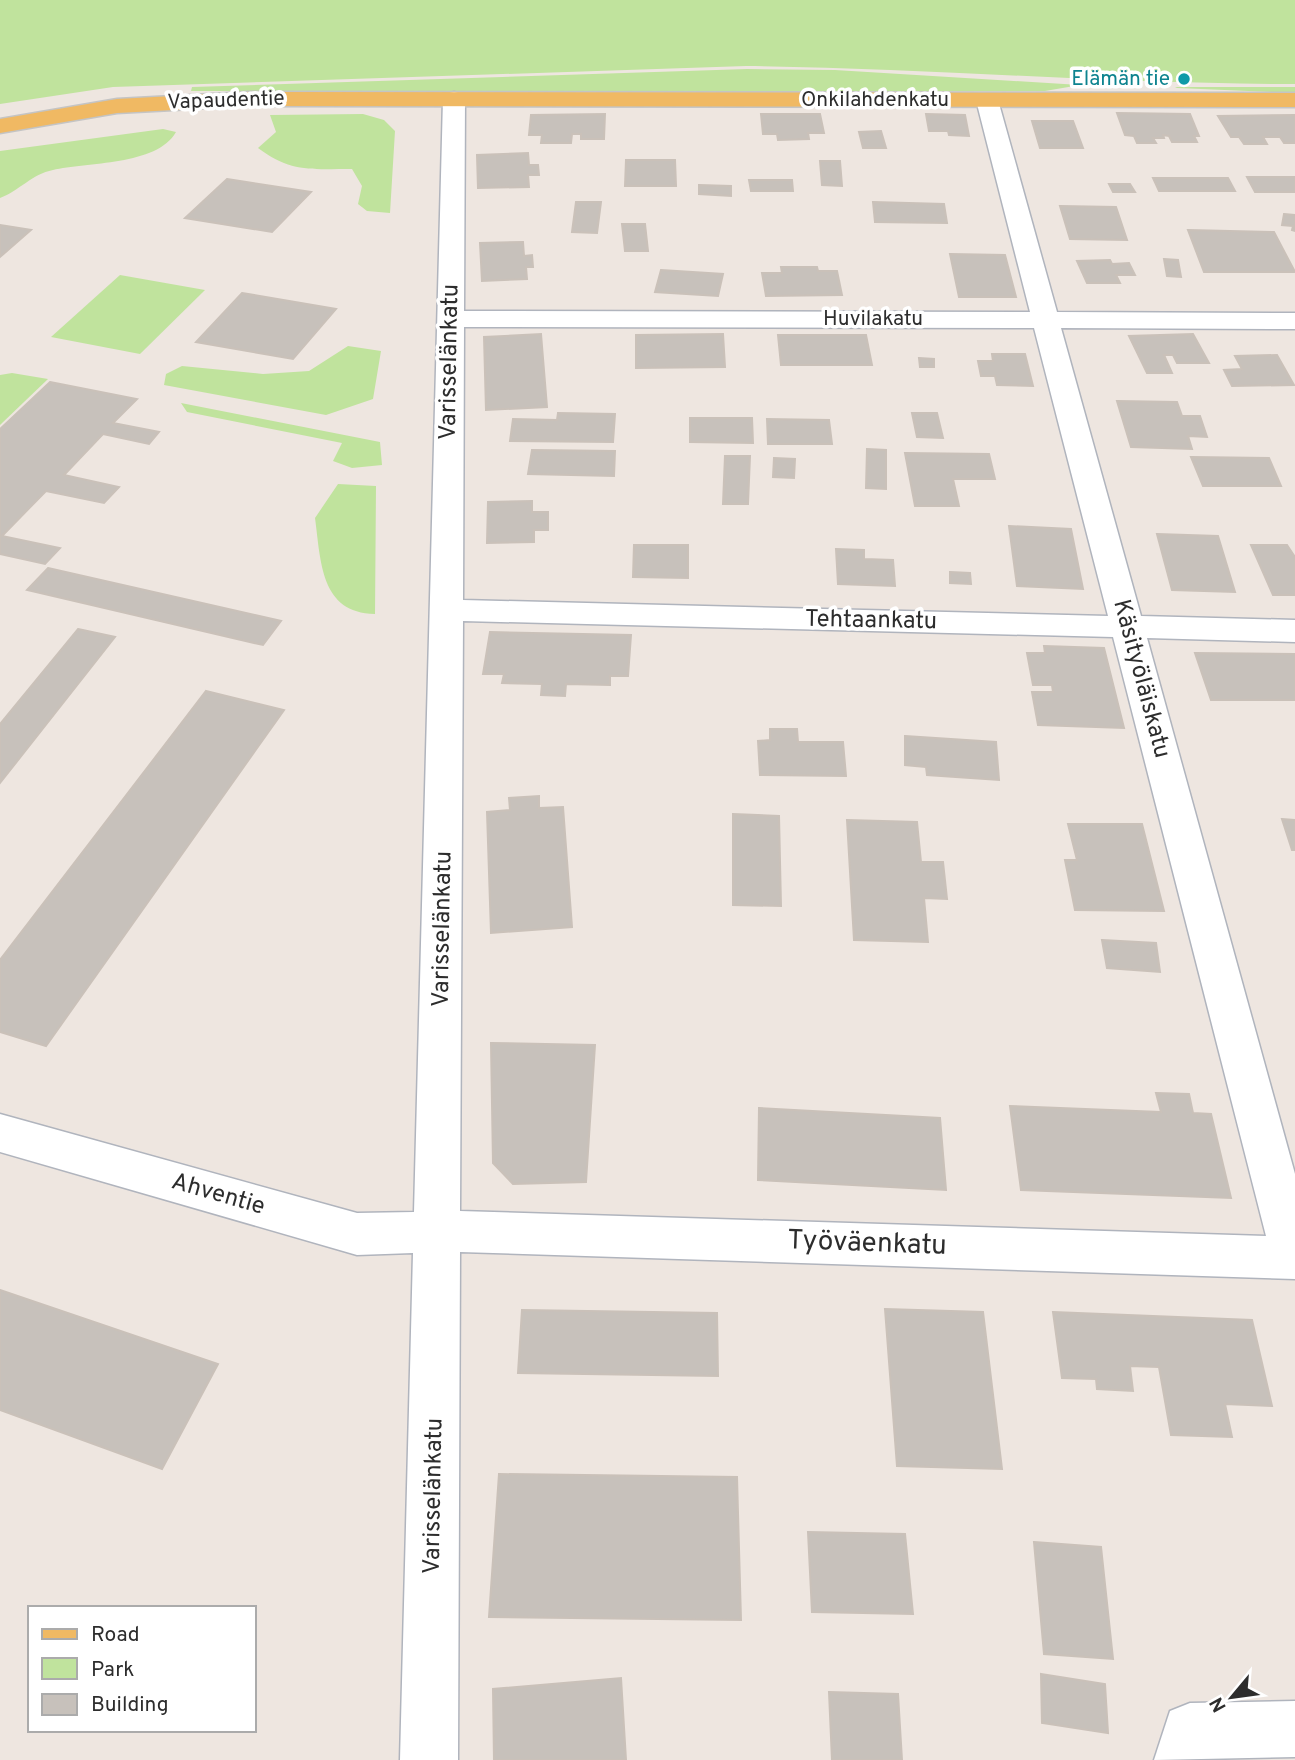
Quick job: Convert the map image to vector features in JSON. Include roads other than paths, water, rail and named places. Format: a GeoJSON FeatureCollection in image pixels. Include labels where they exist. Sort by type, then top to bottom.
{"type":"FeatureCollection","features":[{"type":"Feature","properties":{"kind":"main road","name":"Onkilahdenkatu"},"geometry":{"type":"LineString","coordinates":[[454,99],[1295,100]]}},
{"type":"Feature","properties":{"kind":"main road","name":"Vapaudentie"},"geometry":{"type":"LineString","coordinates":[[0,127],[105,108],[168,102],[454,99]]}},
{"type":"Feature","properties":{"kind":"street","name":"Varisselänkatu"},"geometry":{"type":"LineString","coordinates":[[429,1760],[454,99]]}},
{"type":"Feature","properties":{"kind":"street","name":"Käsityöläiskatu"},"geometry":{"type":"LineString","coordinates":[[987,100],[1295,1258]]}},
{"type":"Feature","properties":{"kind":"street","name":"Huvilakatu"},"geometry":{"type":"LineString","coordinates":[[451,319],[1295,321]]}},
{"type":"Feature","properties":{"kind":"street","name":"Tehtaankatu"},"geometry":{"type":"LineString","coordinates":[[447,610],[1295,631]]}},
{"type":"Feature","properties":{"kind":"street","name":"Ahventie"},"geometry":{"type":"LineString","coordinates":[[0,1133],[357,1234],[439,1232]]}},
{"type":"Feature","properties":{"kind":"street","name":"Työväenkatu"},"geometry":{"type":"LineString","coordinates":[[439,1232],[495,1231],[1295,1258]]}},
{"type":"Feature","properties":{"kind":"street"},"geometry":{"type":"LineString","coordinates":[[1183,1760],[1190,1731],[1295,1729]]}},
{"type":"Feature","properties":{"kind":"place","name":"Elämän tie"},"geometry":{"type":"Point","coordinates":[1184,79]}}]}
